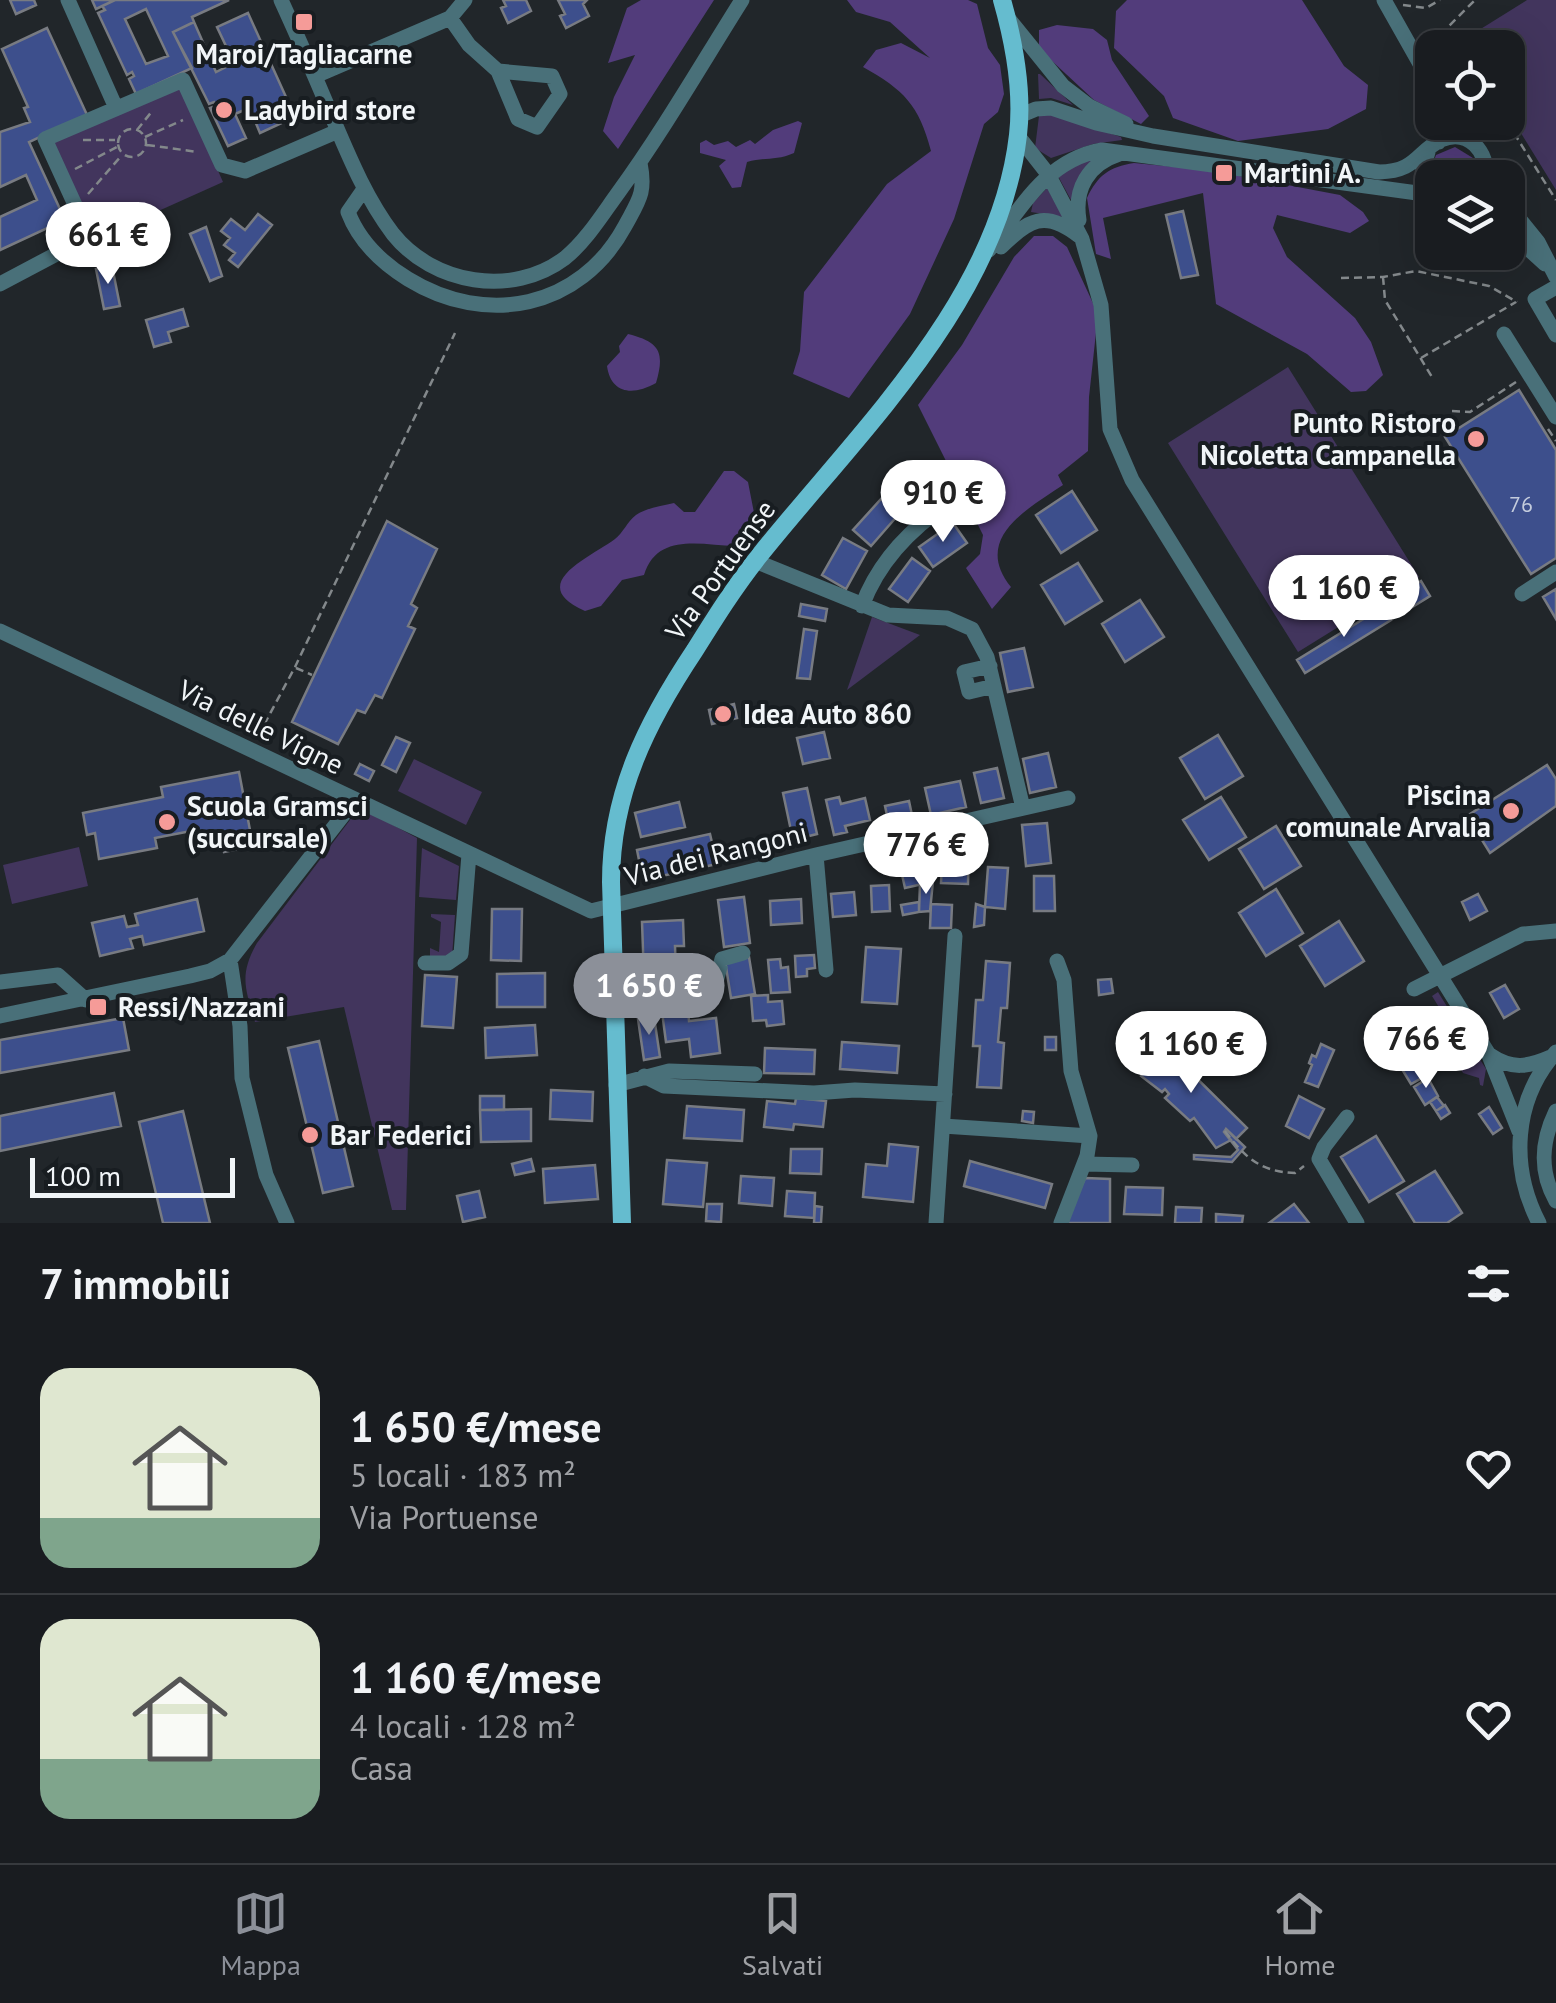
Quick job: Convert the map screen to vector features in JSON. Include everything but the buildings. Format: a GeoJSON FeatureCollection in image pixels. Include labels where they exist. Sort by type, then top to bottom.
{"type":"FeatureCollection","features":[{"type":"Feature","properties":{"kind":"main road","name":"Via Portuense"},"geometry":{"type":"LineString","coordinates":[[622,1223],[611,908],[613,839],[623,789],[636,750],[668,692],[755,561],[923,357],[975,269],[1002,205],[1018,126],[1015,68],[1004,7]]}},
{"type":"Feature","properties":{"kind":"street"},"geometry":{"type":"LineString","coordinates":[[68,0],[116,108]]}},
{"type":"Feature","properties":{"kind":"street"},"geometry":{"type":"LineString","coordinates":[[281,0],[364,189],[391,231],[408,252],[427,265],[470,280],[496,281],[539,272],[564,258],[591,230],[640,163],[742,0]]}},
{"type":"Feature","properties":{"kind":"street"},"geometry":{"type":"LineString","coordinates":[[315,76],[450,18],[466,0]]}},
{"type":"Feature","properties":{"kind":"street"},"geometry":{"type":"LineString","coordinates":[[1387,6],[1415,55]]}},
{"type":"Feature","properties":{"kind":"street"},"geometry":{"type":"LineString","coordinates":[[1004,7],[1040,60],[1075,96],[1097,111],[1153,136]]}},
{"type":"Feature","properties":{"kind":"street"},"geometry":{"type":"LineString","coordinates":[[450,18],[468,45],[498,71]]}},
{"type":"Feature","properties":{"kind":"street"},"geometry":{"type":"LineString","coordinates":[[0,284],[81,241],[86,229],[45,138],[183,80],[222,165],[236,171],[338,131]]}},
{"type":"Feature","properties":{"kind":"street"},"geometry":{"type":"LineString","coordinates":[[1082,239],[1018,126],[1048,107],[1153,136],[1379,172],[1405,168],[1433,147],[1456,138],[1469,140],[1480,149],[1484,160]]}},
{"type":"Feature","properties":{"kind":"street"},"geometry":{"type":"LineString","coordinates":[[1427,160],[1436,140]]}},
{"type":"Feature","properties":{"kind":"street"},"geometry":{"type":"LineString","coordinates":[[975,269],[1048,174],[1093,151],[1135,152],[1415,192]]}},
{"type":"Feature","properties":{"kind":"street"},"geometry":{"type":"LineString","coordinates":[[1135,152],[1108,157],[1084,180],[1076,201],[1082,239],[1101,305],[1110,429],[1132,480],[1488,1052],[1519,1131],[1524,1188],[1538,1223]]}},
{"type":"Feature","properties":{"kind":"street"},"geometry":{"type":"LineString","coordinates":[[364,189],[348,212],[354,228],[373,252],[422,288],[488,307],[536,302],[566,289],[598,264],[622,231],[645,187],[640,163]]}},
{"type":"Feature","properties":{"kind":"street"},"geometry":{"type":"LineString","coordinates":[[975,269],[1020,229],[1036,221],[1058,222],[1082,239]]}},
{"type":"Feature","properties":{"kind":"street"},"geometry":{"type":"LineString","coordinates":[[1525,226],[1538,242],[1555,278]]}},
{"type":"Feature","properties":{"kind":"street"},"geometry":{"type":"LineString","coordinates":[[1525,247],[1555,278]]}},
{"type":"Feature","properties":{"kind":"street"},"geometry":{"type":"LineString","coordinates":[[1555,278],[1535,299],[1556,335]]}},
{"type":"Feature","properties":{"kind":"street"},"geometry":{"type":"LineString","coordinates":[[1504,334],[1551,422]]}},
{"type":"Feature","properties":{"kind":"street"},"geometry":{"type":"LineString","coordinates":[[862,606],[893,551],[952,501]]}},
{"type":"Feature","properties":{"kind":"street"},"geometry":{"type":"LineString","coordinates":[[755,561],[898,617],[961,622],[981,640],[1024,808]]}},
{"type":"Feature","properties":{"kind":"street"},"geometry":{"type":"LineString","coordinates":[[1522,594],[1556,572]]}},
{"type":"Feature","properties":{"kind":"street","name":"Via delle Vigne"},"geometry":{"type":"LineString","coordinates":[[0,631],[582,908],[594,912],[611,908]]}},
{"type":"Feature","properties":{"kind":"street"},"geometry":{"type":"LineString","coordinates":[[990,666],[964,672],[969,692],[994,686]]}},
{"type":"Feature","properties":{"kind":"street","name":"Via dei Rangoni"},"geometry":{"type":"LineString","coordinates":[[611,908],[628,900],[816,854],[1068,798]]}},
{"type":"Feature","properties":{"kind":"street"},"geometry":{"type":"LineString","coordinates":[[0,1016],[200,974],[230,960],[355,800]]}},
{"type":"Feature","properties":{"kind":"street"},"geometry":{"type":"LineString","coordinates":[[424,962],[448,963],[461,954],[469,854]]}},
{"type":"Feature","properties":{"kind":"street"},"geometry":{"type":"LineString","coordinates":[[816,854],[826,970]]}},
{"type":"Feature","properties":{"kind":"street"},"geometry":{"type":"LineString","coordinates":[[1414,989],[1523,934],[1556,931]]}},
{"type":"Feature","properties":{"kind":"street"},"geometry":{"type":"LineString","coordinates":[[936,1223],[955,936]]}},
{"type":"Feature","properties":{"kind":"street"},"geometry":{"type":"LineString","coordinates":[[647,1010],[663,998],[713,984],[720,977],[722,959],[743,954]]}},
{"type":"Feature","properties":{"kind":"street"},"geometry":{"type":"LineString","coordinates":[[230,960],[240,1026],[242,1078],[266,1176],[287,1223]]}},
{"type":"Feature","properties":{"kind":"street"},"geometry":{"type":"LineString","coordinates":[[1057,960],[1064,980],[1071,1071],[1090,1136],[1084,1164],[1061,1223]]}},
{"type":"Feature","properties":{"kind":"street"},"geometry":{"type":"LineString","coordinates":[[0,982],[58,975],[86,1000]]}},
{"type":"Feature","properties":{"kind":"street"},"geometry":{"type":"LineString","coordinates":[[1488,1052],[1502,1063],[1522,1067],[1554,1054]]}},
{"type":"Feature","properties":{"kind":"street"},"geometry":{"type":"LineString","coordinates":[[1519,1131],[1532,1088],[1554,1054]]}},
{"type":"Feature","properties":{"kind":"street"},"geometry":{"type":"LineString","coordinates":[[616,1085],[673,1071],[754,1074]]}},
{"type":"Feature","properties":{"kind":"street"},"geometry":{"type":"LineString","coordinates":[[644,1076],[664,1086],[945,1094]]}},
{"type":"Feature","properties":{"kind":"street"},"geometry":{"type":"LineString","coordinates":[[1556,1112],[1547,1132],[1543,1157],[1556,1202]]}},
{"type":"Feature","properties":{"kind":"street"},"geometry":{"type":"LineString","coordinates":[[1347,1117],[1319,1159],[1357,1223]]}},
{"type":"Feature","properties":{"kind":"street"},"geometry":{"type":"LineString","coordinates":[[943,1126],[1090,1136]]}},
{"type":"Feature","properties":{"kind":"street"},"geometry":{"type":"LineString","coordinates":[[1084,1164],[1132,1165]]}},
{"type":"Feature","properties":{"kind":"path"},"geometry":{"type":"LineString","coordinates":[[1387,6],[1426,8],[1440,0]]}},
{"type":"Feature","properties":{"kind":"path"},"geometry":{"type":"LineString","coordinates":[[1452,30],[1449,25],[1475,0]]}},
{"type":"Feature","properties":{"kind":"path"},"geometry":{"type":"LineString","coordinates":[[144,137],[199,114]]}},
{"type":"Feature","properties":{"kind":"path"},"geometry":{"type":"LineString","coordinates":[[60,132],[65,138],[118,139],[130,129],[140,132],[146,145]]}},
{"type":"Feature","properties":{"kind":"path"},"geometry":{"type":"LineString","coordinates":[[118,139],[123,154],[137,156],[146,145]]}},
{"type":"Feature","properties":{"kind":"path"},"geometry":{"type":"LineString","coordinates":[[1518,140],[1556,200]]}},
{"type":"Feature","properties":{"kind":"path"},"geometry":{"type":"LineString","coordinates":[[146,145],[218,156]]}},
{"type":"Feature","properties":{"kind":"path"},"geometry":{"type":"LineString","coordinates":[[62,176],[118,146]]}},
{"type":"Feature","properties":{"kind":"path"},"geometry":{"type":"LineString","coordinates":[[78,211],[92,188],[123,154]]}},
{"type":"Feature","properties":{"kind":"path"},"geometry":{"type":"LineString","coordinates":[[1340,278],[1416,271],[1488,286],[1518,300],[1421,358]]}},
{"type":"Feature","properties":{"kind":"path"},"geometry":{"type":"LineString","coordinates":[[1383,277],[1385,300],[1432,377]]}},
{"type":"Feature","properties":{"kind":"path"},"geometry":{"type":"LineString","coordinates":[[250,749],[295,667],[455,333]]}},
{"type":"Feature","properties":{"kind":"path"},"geometry":{"type":"LineString","coordinates":[[1452,411],[1470,412],[1518,381]]}},
{"type":"Feature","properties":{"kind":"path"},"geometry":{"type":"LineString","coordinates":[[1551,422],[1556,441]]}},
{"type":"Feature","properties":{"kind":"path"},"geometry":{"type":"LineString","coordinates":[[295,667],[312,675]]}},
{"type":"Feature","properties":{"kind":"path"},"geometry":{"type":"LineString","coordinates":[[1226,1130],[1244,1156],[1260,1166],[1295,1172],[1306,1165]]}},
{"type":"Feature","properties":{"kind":"shaded area"},"geometry":{"type":"Polygon","coordinates":[[[641,0],[714,0],[618,149],[603,131],[614,97],[635,55],[608,63],[627,8],[641,0]]]}},
{"type":"Feature","properties":{"kind":"shaded area"},"geometry":{"type":"Polygon","coordinates":[[[847,0],[968,0],[977,4],[988,48],[1000,65],[1004,94],[998,112],[984,124],[954,219],[910,314],[849,398],[793,374],[800,351],[804,292],[887,184],[931,151],[908,100],[863,67],[876,50],[901,43],[930,58],[890,22],[856,12],[847,0]]]}},
{"type":"Feature","properties":{"kind":"shaded area"},"geometry":{"type":"Polygon","coordinates":[[[1127,0],[1302,0],[1344,66],[1368,85],[1366,109],[1328,129],[1238,141],[1173,118],[1164,96],[1114,48],[1116,11],[1127,0]]]}},
{"type":"Feature","properties":{"kind":"shaded area"},"geometry":{"type":"Polygon","coordinates":[[[1527,0],[1556,0],[1556,190],[1525,140],[1525,30],[1479,30],[1527,0]]]}},
{"type":"Feature","properties":{"kind":"shaded area"},"geometry":{"type":"Polygon","coordinates":[[[1057,25],[1093,29],[1107,40],[1112,60],[1149,116],[1141,124],[1094,100],[1039,49],[1039,30],[1057,25]]]}},
{"type":"Feature","properties":{"kind":"shaded area"},"geometry":{"type":"Polygon","coordinates":[[[1038,74],[1073,105],[1051,98],[1039,99],[1038,74]]]}},
{"type":"Feature","properties":{"kind":"shaded area"},"geometry":{"type":"Polygon","coordinates":[[[180,84],[223,182],[96,239],[52,141],[180,84]]]}},
{"type":"Feature","properties":{"kind":"shaded area"},"geometry":{"type":"Polygon","coordinates":[[[1045,112],[1122,140],[1093,144],[1051,158],[1035,148],[1039,116],[1045,112]]]}},
{"type":"Feature","properties":{"kind":"shaded area"},"geometry":{"type":"Polygon","coordinates":[[[802,123],[794,153],[747,162],[741,187],[732,188],[719,166],[726,160],[700,153],[700,143],[706,140],[714,145],[728,141],[736,147],[750,140],[755,144],[773,130],[802,123]]]}},
{"type":"Feature","properties":{"kind":"shaded area"},"geometry":{"type":"Polygon","coordinates":[[[1455,147],[1473,160],[1434,160],[1436,155],[1455,147]]]}},
{"type":"Feature","properties":{"kind":"shaded area"},"geometry":{"type":"Polygon","coordinates":[[[1082,159],[1092,160],[1071,200],[1058,176],[1082,159]]]}},
{"type":"Feature","properties":{"kind":"shaded area"},"geometry":{"type":"Polygon","coordinates":[[[1134,163],[1207,170],[1340,195],[1363,212],[1369,221],[1350,233],[1277,215],[1273,228],[1287,257],[1355,318],[1371,342],[1383,375],[1366,391],[1351,392],[1307,354],[1216,304],[1203,193],[1103,218],[1111,259],[1096,254],[1087,198],[1105,173],[1134,163]]]}},
{"type":"Feature","properties":{"kind":"shaded area"},"geometry":{"type":"Polygon","coordinates":[[[1047,188],[1063,217],[1031,212],[1033,203],[1047,188]]]}},
{"type":"Feature","properties":{"kind":"shaded area"},"geometry":{"type":"Polygon","coordinates":[[[1034,236],[1053,236],[1067,247],[1098,314],[1088,451],[1058,475],[1063,485],[1020,515],[1001,540],[1001,570],[1011,587],[992,609],[966,568],[980,554],[983,535],[918,405],[962,345],[1014,257],[1034,236]]]}},
{"type":"Feature","properties":{"kind":"shaded area"},"geometry":{"type":"Polygon","coordinates":[[[628,334],[653,345],[660,356],[656,383],[631,391],[613,382],[607,366],[620,352],[619,346],[628,334]]]}},
{"type":"Feature","properties":{"kind":"shaded area"},"geometry":{"type":"Polygon","coordinates":[[[1288,367],[1419,577],[1298,652],[1168,443],[1288,367]]]}},
{"type":"Feature","properties":{"kind":"shaded area"},"geometry":{"type":"Polygon","coordinates":[[[724,471],[734,471],[748,482],[756,523],[735,546],[695,543],[670,547],[650,561],[644,575],[622,580],[601,606],[585,611],[568,601],[561,591],[561,581],[568,572],[615,539],[636,515],[674,503],[684,512],[695,512],[724,471]]]}},
{"type":"Feature","properties":{"kind":"shaded area"},"geometry":{"type":"Polygon","coordinates":[[[872,617],[920,635],[847,690],[872,617]]]}},
{"type":"Feature","properties":{"kind":"shaded area"},"geometry":{"type":"Polygon","coordinates":[[[414,759],[482,792],[466,825],[398,791],[414,759]]]}},
{"type":"Feature","properties":{"kind":"shaded area"},"geometry":{"type":"Polygon","coordinates":[[[367,811],[417,838],[406,1210],[392,1210],[344,1007],[255,1022],[245,982],[257,943],[356,812],[367,811]]]}},
{"type":"Feature","properties":{"kind":"shaded area"},"geometry":{"type":"Polygon","coordinates":[[[79,847],[88,886],[12,904],[3,865],[79,847]]]}},
{"type":"Feature","properties":{"kind":"shaded area"},"geometry":{"type":"Polygon","coordinates":[[[422,848],[459,866],[456,900],[419,897],[422,848]]]}},
{"type":"Feature","properties":{"kind":"shaded area"},"geometry":{"type":"Polygon","coordinates":[[[431,914],[455,915],[452,957],[430,957],[430,948],[439,952],[441,922],[431,914]]]}},
{"type":"Feature","properties":{"kind":"shaded area"},"geometry":{"type":"Polygon","coordinates":[[[1438,992],[1486,1069],[1483,1086],[1479,1078],[1463,1073],[1446,1046],[1458,1038],[1432,996],[1438,992]]]}},
{"type":"Feature","properties":{"kind":"place","name":"Maroi/Tagliacarne"},"geometry":{"type":"Point","coordinates":[304,22]}},
{"type":"Feature","properties":{"kind":"place","name":"Ladybird store"},"geometry":{"type":"Point","coordinates":[224,110]}},
{"type":"Feature","properties":{"kind":"place","name":"Martini A."},"geometry":{"type":"Point","coordinates":[1224,173]}},
{"type":"Feature","properties":{"kind":"place","name":"Punto Ristoro Nicoletta Campanella"},"geometry":{"type":"Point","coordinates":[1476,439]}},
{"type":"Feature","properties":{"kind":"place","name":"Idea Auto 860"},"geometry":{"type":"Point","coordinates":[723,714]}},
{"type":"Feature","properties":{"kind":"place","name":"Piscina comunale Arvalia"},"geometry":{"type":"Point","coordinates":[1511,811]}},
{"type":"Feature","properties":{"kind":"place","name":"Scuola Gramsci (succursale)"},"geometry":{"type":"Point","coordinates":[167,822]}},
{"type":"Feature","properties":{"kind":"place","name":"Ressi/Nazzani"},"geometry":{"type":"Point","coordinates":[98,1007]}},
{"type":"Feature","properties":{"kind":"place","name":"Bar Federici"},"geometry":{"type":"Point","coordinates":[310,1135]}}]}
